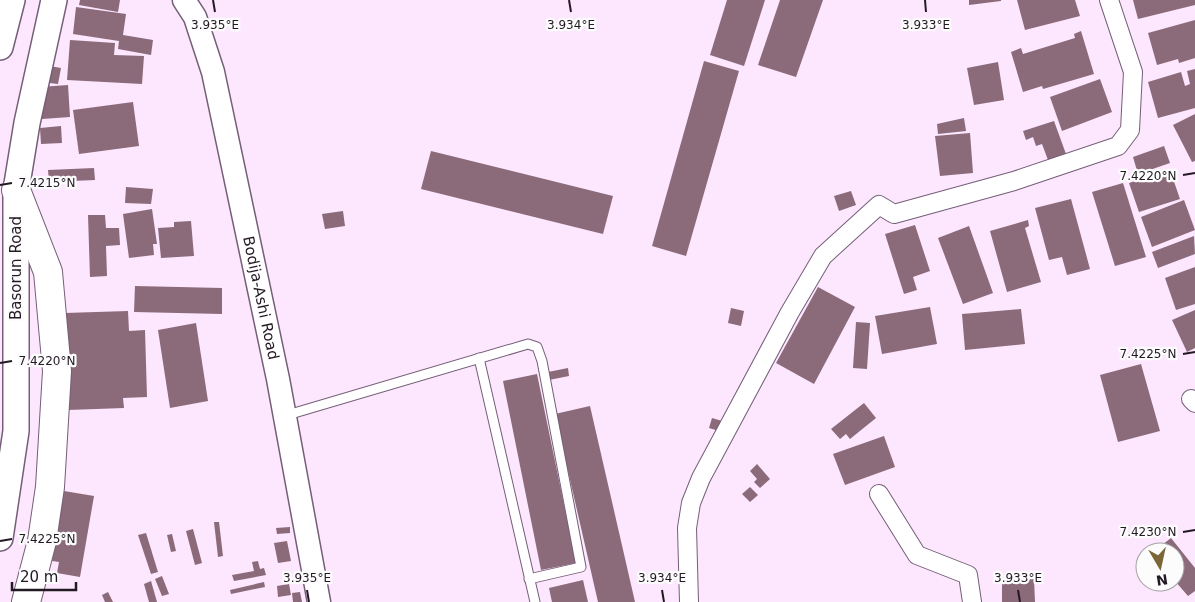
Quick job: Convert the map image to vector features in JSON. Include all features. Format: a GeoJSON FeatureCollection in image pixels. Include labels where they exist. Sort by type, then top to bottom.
{"type":"FeatureCollection","features":[{"type":"Feature","properties":{"kind":"highway"},"geometry":{"type":"LineString","coordinates":[[16,190],[48,272],[57,372],[50,487],[42,541],[26,602]]}},
{"type":"Feature","properties":{"kind":"main road","name":"Basorun Road"},"geometry":{"type":"LineString","coordinates":[[0,538],[16,432],[16,190],[27,123],[54,0]]}},
{"type":"Feature","properties":{"kind":"main road"},"geometry":{"type":"LineString","coordinates":[[0,47],[8,1]]}},
{"type":"Feature","properties":{"kind":"street","name":"Bodija-Ashi Road"},"geometry":{"type":"LineString","coordinates":[[184,0],[195,16],[213,72],[278,379],[283,416],[319,602]]}},
{"type":"Feature","properties":{"kind":"street"},"geometry":{"type":"LineString","coordinates":[[689,602],[687,528],[691,503],[720,440],[824,256],[880,205],[894,214],[1014,181],[1118,146],[1130,130],[1133,72],[1109,0]]}},
{"type":"Feature","properties":{"kind":"street"},"geometry":{"type":"LineString","coordinates":[[879,494],[917,555],[968,575],[972,602]]}},
{"type":"Feature","properties":{"kind":"lane"},"geometry":{"type":"LineString","coordinates":[[283,416],[528,344],[537,347],[542,360],[581,567],[529,579]]}},
{"type":"Feature","properties":{"kind":"lane"},"geometry":{"type":"LineString","coordinates":[[479,358],[535,602]]}},
{"type":"Feature","properties":{"kind":"building"},"geometry":{"type":"Polygon","coordinates":[[[80,0],[120,0],[118,12],[79,5],[80,0]]]}},
{"type":"Feature","properties":{"kind":"building"},"geometry":{"type":"Polygon","coordinates":[[[727,0],[765,0],[744,66],[710,55],[727,0]]]}},
{"type":"Feature","properties":{"kind":"building"},"geometry":{"type":"Polygon","coordinates":[[[780,0],[823,0],[796,77],[758,65],[780,0]]]}},
{"type":"Feature","properties":{"kind":"building"},"geometry":{"type":"Polygon","coordinates":[[[969,0],[1001,0],[1001,1],[969,5],[969,0]]]}},
{"type":"Feature","properties":{"kind":"building"},"geometry":{"type":"Polygon","coordinates":[[[1017,0],[1075,0],[1080,16],[1025,30],[1017,0]]]}},
{"type":"Feature","properties":{"kind":"building"},"geometry":{"type":"Polygon","coordinates":[[[1133,0],[1195,0],[1195,5],[1138,19],[1133,0]]]}},
{"type":"Feature","properties":{"kind":"building"},"geometry":{"type":"Polygon","coordinates":[[[76,7],[126,14],[123,35],[153,40],[151,55],[118,49],[119,41],[73,34],[76,7]]]}},
{"type":"Feature","properties":{"kind":"building"},"geometry":{"type":"Polygon","coordinates":[[[1195,20],[1195,58],[1179,63],[1178,59],[1157,65],[1148,33],[1195,20]]]}},
{"type":"Feature","properties":{"kind":"building"},"geometry":{"type":"Polygon","coordinates":[[[1081,31],[1094,74],[1043,89],[1042,86],[1023,92],[1011,52],[1021,48],[1023,54],[1075,38],[1074,34],[1081,31]]]}},
{"type":"Feature","properties":{"kind":"building"},"geometry":{"type":"Polygon","coordinates":[[[70,40],[115,43],[114,55],[144,56],[142,84],[67,80],[70,40]]]}},
{"type":"Feature","properties":{"kind":"building"},"geometry":{"type":"Polygon","coordinates":[[[704,61],[739,71],[686,256],[652,246],[704,61]]]}},
{"type":"Feature","properties":{"kind":"building"},"geometry":{"type":"Polygon","coordinates":[[[998,62],[1004,100],[974,105],[967,68],[998,62]]]}},
{"type":"Feature","properties":{"kind":"building"},"geometry":{"type":"Polygon","coordinates":[[[44,65],[61,68],[58,84],[41,82],[44,65]]]}},
{"type":"Feature","properties":{"kind":"building"},"geometry":{"type":"Polygon","coordinates":[[[1195,69],[1195,108],[1158,118],[1148,82],[1181,72],[1185,86],[1190,84],[1187,71],[1195,69]]]}},
{"type":"Feature","properties":{"kind":"building"},"geometry":{"type":"Polygon","coordinates":[[[1100,79],[1112,112],[1062,131],[1050,97],[1100,79]]]}},
{"type":"Feature","properties":{"kind":"building"},"geometry":{"type":"Polygon","coordinates":[[[68,85],[70,117],[42,119],[40,87],[68,85]]]}},
{"type":"Feature","properties":{"kind":"building"},"geometry":{"type":"Polygon","coordinates":[[[133,102],[139,146],[79,154],[73,110],[133,102]]]}},
{"type":"Feature","properties":{"kind":"building"},"geometry":{"type":"Polygon","coordinates":[[[1195,114],[1195,161],[1192,162],[1173,125],[1195,114]]]}},
{"type":"Feature","properties":{"kind":"building"},"geometry":{"type":"Polygon","coordinates":[[[964,118],[966,131],[938,134],[937,124],[964,118]]]}},
{"type":"Feature","properties":{"kind":"building"},"geometry":{"type":"Polygon","coordinates":[[[1054,121],[1066,154],[1048,160],[1042,144],[1036,146],[1033,137],[1026,140],[1023,131],[1054,121]]]}},
{"type":"Feature","properties":{"kind":"building"},"geometry":{"type":"Polygon","coordinates":[[[61,126],[62,143],[41,144],[40,128],[61,126]]]}},
{"type":"Feature","properties":{"kind":"building"},"geometry":{"type":"Polygon","coordinates":[[[970,133],[973,173],[940,176],[935,136],[970,133]]]}},
{"type":"Feature","properties":{"kind":"building"},"geometry":{"type":"Polygon","coordinates":[[[1164,146],[1170,163],[1138,174],[1133,157],[1164,146]]]}},
{"type":"Feature","properties":{"kind":"building"},"geometry":{"type":"Polygon","coordinates":[[[431,151],[613,196],[603,234],[421,189],[431,151]]]}},
{"type":"Feature","properties":{"kind":"building"},"geometry":{"type":"Polygon","coordinates":[[[94,168],[95,180],[49,182],[48,170],[94,168]]]}},
{"type":"Feature","properties":{"kind":"building"},"geometry":{"type":"Polygon","coordinates":[[[1170,170],[1180,199],[1139,212],[1129,183],[1170,170]]]}},
{"type":"Feature","properties":{"kind":"building"},"geometry":{"type":"Polygon","coordinates":[[[1123,183],[1146,257],[1115,266],[1092,192],[1123,183]]]}},
{"type":"Feature","properties":{"kind":"building"},"geometry":{"type":"Polygon","coordinates":[[[126,187],[153,189],[151,204],[125,203],[126,187]]]}},
{"type":"Feature","properties":{"kind":"building"},"geometry":{"type":"Polygon","coordinates":[[[851,191],[856,205],[839,211],[834,196],[851,191]]]}},
{"type":"Feature","properties":{"kind":"building"},"geometry":{"type":"Polygon","coordinates":[[[1071,199],[1090,269],[1067,275],[1062,257],[1049,260],[1035,208],[1071,199]]]}},
{"type":"Feature","properties":{"kind":"building"},"geometry":{"type":"Polygon","coordinates":[[[1184,200],[1195,230],[1152,247],[1141,217],[1184,200]]]}},
{"type":"Feature","properties":{"kind":"building"},"geometry":{"type":"Polygon","coordinates":[[[152,209],[157,244],[153,244],[154,255],[129,258],[123,214],[152,209]]]}},
{"type":"Feature","properties":{"kind":"building"},"geometry":{"type":"Polygon","coordinates":[[[343,211],[345,226],[325,229],[322,214],[343,211]]]}},
{"type":"Feature","properties":{"kind":"building"},"geometry":{"type":"Polygon","coordinates":[[[88,215],[105,215],[106,228],[119,228],[120,245],[106,246],[107,276],[90,277],[88,215]]]}},
{"type":"Feature","properties":{"kind":"building"},"geometry":{"type":"Polygon","coordinates":[[[1028,220],[1029,226],[1025,228],[1041,282],[1007,292],[990,231],[1028,220]]]}},
{"type":"Feature","properties":{"kind":"building"},"geometry":{"type":"Polygon","coordinates":[[[191,221],[194,256],[161,258],[158,228],[174,227],[174,222],[191,221]]]}},
{"type":"Feature","properties":{"kind":"building"},"geometry":{"type":"Polygon","coordinates":[[[915,225],[930,271],[913,277],[917,290],[904,294],[885,234],[915,225]]]}},
{"type":"Feature","properties":{"kind":"building"},"geometry":{"type":"Polygon","coordinates":[[[969,226],[993,293],[963,304],[938,238],[969,226]]]}},
{"type":"Feature","properties":{"kind":"building"},"geometry":{"type":"Polygon","coordinates":[[[1194,236],[1195,254],[1158,268],[1152,252],[1194,236]]]}},
{"type":"Feature","properties":{"kind":"building"},"geometry":{"type":"Polygon","coordinates":[[[1195,267],[1195,304],[1176,310],[1165,278],[1195,267]]]}},
{"type":"Feature","properties":{"kind":"building"},"geometry":{"type":"Polygon","coordinates":[[[135,286],[222,288],[222,314],[134,312],[135,286]]]}},
{"type":"Feature","properties":{"kind":"building"},"geometry":{"type":"Polygon","coordinates":[[[818,287],[855,307],[814,384],[776,363],[818,287]]]}},
{"type":"Feature","properties":{"kind":"building"},"geometry":{"type":"Polygon","coordinates":[[[930,307],[937,344],[882,354],[875,316],[930,307]]]}},
{"type":"Feature","properties":{"kind":"building"},"geometry":{"type":"Polygon","coordinates":[[[731,308],[744,311],[741,326],[728,323],[731,308]]]}},
{"type":"Feature","properties":{"kind":"building"},"geometry":{"type":"Polygon","coordinates":[[[1021,309],[1025,344],[965,350],[962,314],[1021,309]]]}},
{"type":"Feature","properties":{"kind":"building"},"geometry":{"type":"Polygon","coordinates":[[[1195,310],[1195,348],[1187,352],[1172,320],[1195,310]]]}},
{"type":"Feature","properties":{"kind":"building"},"geometry":{"type":"Polygon","coordinates":[[[128,311],[129,331],[145,330],[147,397],[123,398],[124,408],[68,410],[65,313],[128,311]]]}},
{"type":"Feature","properties":{"kind":"building"},"geometry":{"type":"Polygon","coordinates":[[[856,322],[870,323],[867,369],[853,368],[856,322]]]}},
{"type":"Feature","properties":{"kind":"building"},"geometry":{"type":"Polygon","coordinates":[[[196,323],[208,401],[170,408],[158,330],[196,323]]]}},
{"type":"Feature","properties":{"kind":"building"},"geometry":{"type":"Polygon","coordinates":[[[1141,364],[1160,431],[1118,442],[1100,375],[1141,364]]]}},
{"type":"Feature","properties":{"kind":"building"},"geometry":{"type":"Polygon","coordinates":[[[568,368],[569,376],[549,380],[548,372],[568,368]]]}},
{"type":"Feature","properties":{"kind":"building"},"geometry":{"type":"Polygon","coordinates":[[[537,374],[576,563],[541,570],[503,381],[537,374]]]}},
{"type":"Feature","properties":{"kind":"building"},"geometry":{"type":"Polygon","coordinates":[[[864,403],[876,418],[850,439],[846,434],[840,439],[831,429],[864,403]]]}},
{"type":"Feature","properties":{"kind":"building"},"geometry":{"type":"Polygon","coordinates":[[[590,406],[635,602],[598,602],[555,414],[590,406]]]}},
{"type":"Feature","properties":{"kind":"building"},"geometry":{"type":"Polygon","coordinates":[[[712,418],[722,421],[719,431],[709,428],[712,418]]]}},
{"type":"Feature","properties":{"kind":"building"},"geometry":{"type":"Polygon","coordinates":[[[884,436],[895,467],[845,485],[833,454],[884,436]]]}},
{"type":"Feature","properties":{"kind":"building"},"geometry":{"type":"Polygon","coordinates":[[[757,464],[770,479],[760,488],[754,482],[757,479],[750,471],[757,464]]]}},
{"type":"Feature","properties":{"kind":"building"},"geometry":{"type":"Polygon","coordinates":[[[750,487],[758,495],[750,502],[742,494],[750,487]]]}},
{"type":"Feature","properties":{"kind":"building"},"geometry":{"type":"Polygon","coordinates":[[[64,491],[94,496],[80,577],[57,573],[59,562],[52,561],[64,491]]]}},
{"type":"Feature","properties":{"kind":"building"},"geometry":{"type":"Polygon","coordinates":[[[214,522],[219,522],[223,556],[218,557],[214,522]]]}},
{"type":"Feature","properties":{"kind":"building"},"geometry":{"type":"Polygon","coordinates":[[[290,527],[290,533],[277,534],[276,528],[290,527]]]}},
{"type":"Feature","properties":{"kind":"building"},"geometry":{"type":"Polygon","coordinates":[[[193,529],[202,563],[195,565],[186,531],[193,529]]]}},
{"type":"Feature","properties":{"kind":"building"},"geometry":{"type":"Polygon","coordinates":[[[146,533],[158,572],[151,574],[138,535],[146,533]]]}},
{"type":"Feature","properties":{"kind":"building"},"geometry":{"type":"Polygon","coordinates":[[[172,534],[176,551],[171,552],[167,535],[172,534]]]}},
{"type":"Feature","properties":{"kind":"building"},"geometry":{"type":"Polygon","coordinates":[[[1171,538],[1174,542],[1166,542],[1171,538]]]}},
{"type":"Feature","properties":{"kind":"building"},"geometry":{"type":"Polygon","coordinates":[[[287,541],[291,561],[278,563],[274,543],[287,541]]]}},
{"type":"Feature","properties":{"kind":"building"},"geometry":{"type":"Polygon","coordinates":[[[1185,556],[1195,568],[1195,591],[1188,596],[1185,592],[1185,556]]]}},
{"type":"Feature","properties":{"kind":"building"},"geometry":{"type":"Polygon","coordinates":[[[258,561],[260,569],[264,568],[266,575],[234,581],[232,575],[254,571],[252,562],[258,561]]]}},
{"type":"Feature","properties":{"kind":"building"},"geometry":{"type":"Polygon","coordinates":[[[162,576],[169,594],[162,596],[155,579],[162,576]]]}},
{"type":"Feature","properties":{"kind":"building"},"geometry":{"type":"Polygon","coordinates":[[[1034,579],[1035,602],[1002,602],[1002,580],[1034,579]]]}},
{"type":"Feature","properties":{"kind":"building"},"geometry":{"type":"Polygon","coordinates":[[[583,580],[588,602],[552,602],[549,588],[583,580]]]}},
{"type":"Feature","properties":{"kind":"building"},"geometry":{"type":"Polygon","coordinates":[[[151,581],[157,602],[149,602],[144,584],[151,581]]]}},
{"type":"Feature","properties":{"kind":"building"},"geometry":{"type":"Polygon","coordinates":[[[264,582],[265,587],[231,594],[230,590],[264,582]]]}},
{"type":"Feature","properties":{"kind":"building"},"geometry":{"type":"Polygon","coordinates":[[[289,584],[291,595],[278,597],[277,586],[289,584]]]}},
{"type":"Feature","properties":{"kind":"building"},"geometry":{"type":"Polygon","coordinates":[[[108,592],[113,602],[105,602],[102,595],[108,592]]]}},
{"type":"Feature","properties":{"kind":"building"},"geometry":{"type":"Polygon","coordinates":[[[300,592],[302,602],[293,602],[292,593],[300,592]]]}}]}
